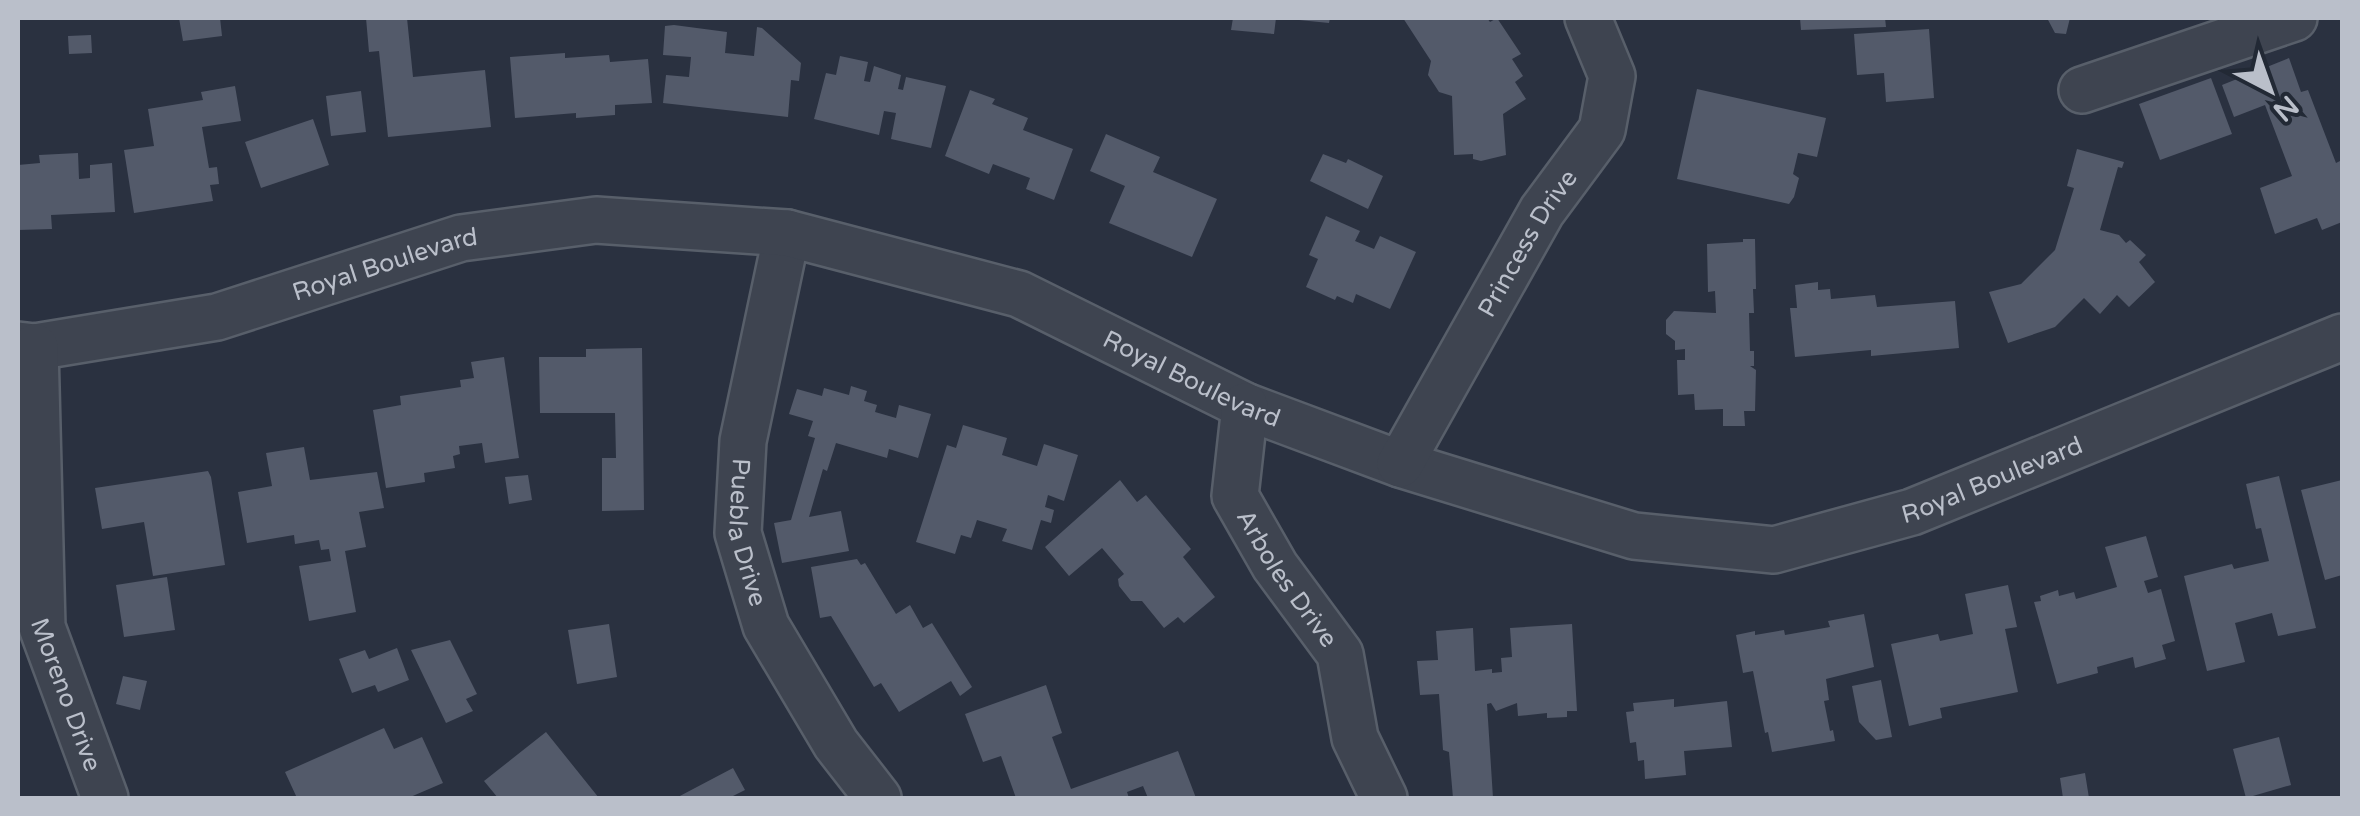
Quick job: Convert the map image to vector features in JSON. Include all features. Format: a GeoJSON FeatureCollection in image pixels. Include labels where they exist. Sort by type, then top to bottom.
{"type":"FeatureCollection","features":[{"type":"Feature","properties":{"kind":"street","name":"Princess Drive"},"geometry":{"type":"LineString","coordinates":[[1400,464],[1542,210],[1602,130],[1612,76],[1588,18]]}},
{"type":"Feature","properties":{"kind":"street"},"geometry":{"type":"LineString","coordinates":[[2082,90],[2294,18]]}},
{"type":"Feature","properties":{"kind":"street","name":"Royal Boulevard"},"geometry":{"type":"LineString","coordinates":[[26,346],[217,317],[461,238],[596,220],[787,232],[1020,294],[1245,406],[1400,464],[1634,536],[1774,550],[1912,512],[2342,337]]}},
{"type":"Feature","properties":{"kind":"street","name":"Puebla Drive"},"geometry":{"type":"LineString","coordinates":[[787,232],[743,441],[738,534],[766,626],[836,744],[878,798]]}},
{"type":"Feature","properties":{"kind":"street","name":"Moreno Drive"},"geometry":{"type":"LineString","coordinates":[[26,346],[42,627],[105,798]]}},
{"type":"Feature","properties":{"kind":"street","name":"Arboles Drive"},"geometry":{"type":"LineString","coordinates":[[1245,406],[1235,496],[1275,566],[1340,654],[1355,738],[1384,798]]}},
{"type":"Feature","properties":{"kind":"building"},"geometry":{"type":"Polygon","coordinates":[[[179,18],[220,18],[222,36],[183,41],[179,18]]]}},
{"type":"Feature","properties":{"kind":"building"},"geometry":{"type":"Polygon","coordinates":[[[366,18],[407,18],[413,77],[485,70],[491,127],[388,137],[379,51],[369,52],[366,18]]]}},
{"type":"Feature","properties":{"kind":"building"},"geometry":{"type":"Polygon","coordinates":[[[1233,18],[1276,18],[1274,34],[1231,30],[1233,18]]]}},
{"type":"Feature","properties":{"kind":"building"},"geometry":{"type":"Polygon","coordinates":[[[1300,18],[1330,18],[1329,23],[1300,18]]]}},
{"type":"Feature","properties":{"kind":"building"},"geometry":{"type":"Polygon","coordinates":[[[1403,18],[1487,18],[1490,22],[1497,18],[1521,54],[1512,59],[1523,76],[1515,82],[1526,99],[1503,114],[1506,155],[1481,161],[1473,159],[1473,154],[1454,155],[1452,96],[1439,92],[1428,75],[1431,61],[1403,18]]]}},
{"type":"Feature","properties":{"kind":"building"},"geometry":{"type":"Polygon","coordinates":[[[1800,18],[1885,18],[1886,27],[1801,30],[1800,18]]]}},
{"type":"Feature","properties":{"kind":"building"},"geometry":{"type":"Polygon","coordinates":[[[2047,18],[2070,18],[2066,34],[2055,33],[2047,18]]]}},
{"type":"Feature","properties":{"kind":"building"},"geometry":{"type":"Polygon","coordinates":[[[665,26],[727,32],[725,53],[754,56],[757,27],[762,28],[801,63],[799,81],[791,80],[788,117],[663,103],[666,75],[689,77],[691,57],[663,55],[665,26]]]}},
{"type":"Feature","properties":{"kind":"building"},"geometry":{"type":"Polygon","coordinates":[[[1929,29],[1934,98],[1886,102],[1884,73],[1857,75],[1854,34],[1929,29]]]}},
{"type":"Feature","properties":{"kind":"building"},"geometry":{"type":"Polygon","coordinates":[[[91,35],[92,53],[69,54],[68,36],[91,35]]]}},
{"type":"Feature","properties":{"kind":"building"},"geometry":{"type":"Polygon","coordinates":[[[565,53],[565,58],[609,55],[610,62],[648,59],[652,103],[615,105],[615,115],[576,118],[576,113],[515,118],[510,57],[565,53]]]}},
{"type":"Feature","properties":{"kind":"building"},"geometry":{"type":"Polygon","coordinates":[[[840,56],[868,62],[864,81],[870,82],[874,66],[901,75],[898,89],[903,90],[906,77],[946,86],[931,148],[891,139],[896,113],[884,111],[879,135],[814,119],[826,73],[836,75],[840,56]]]}},
{"type":"Feature","properties":{"kind":"building"},"geometry":{"type":"Polygon","coordinates":[[[2289,58],[2301,92],[2308,90],[2336,163],[2340,161],[2342,167],[2342,222],[2322,230],[2317,218],[2275,234],[2260,188],[2292,176],[2265,105],[2234,117],[2222,85],[2289,58]]]}},
{"type":"Feature","properties":{"kind":"building"},"geometry":{"type":"Polygon","coordinates":[[[2211,78],[2232,134],[2160,160],[2139,104],[2211,78]]]}},
{"type":"Feature","properties":{"kind":"building"},"geometry":{"type":"Polygon","coordinates":[[[235,86],[241,121],[202,127],[209,168],[217,167],[219,184],[210,185],[213,201],[134,213],[124,150],[154,146],[148,109],[203,100],[201,92],[235,86]]]}},
{"type":"Feature","properties":{"kind":"building"},"geometry":{"type":"Polygon","coordinates":[[[1697,89],[1826,118],[1817,157],[1798,153],[1793,174],[1799,178],[1789,204],[1677,179],[1697,89]]]}},
{"type":"Feature","properties":{"kind":"building"},"geometry":{"type":"Polygon","coordinates":[[[970,90],[995,99],[992,104],[1028,118],[1023,130],[1073,149],[1054,200],[1026,189],[1030,178],[993,164],[989,174],[945,156],[970,90]]]}},
{"type":"Feature","properties":{"kind":"building"},"geometry":{"type":"Polygon","coordinates":[[[361,91],[366,132],[331,136],[326,96],[361,91]]]}},
{"type":"Feature","properties":{"kind":"building"},"geometry":{"type":"Polygon","coordinates":[[[313,119],[329,165],[261,188],[245,142],[313,119]]]}},
{"type":"Feature","properties":{"kind":"building"},"geometry":{"type":"Polygon","coordinates":[[[1106,134],[1160,157],[1153,172],[1217,199],[1192,257],[1109,223],[1125,186],[1090,171],[1106,134]]]}},
{"type":"Feature","properties":{"kind":"building"},"geometry":{"type":"Polygon","coordinates":[[[2077,149],[2124,162],[2122,168],[2118,167],[2100,230],[2119,235],[2126,243],[2130,240],[2146,255],[2139,262],[2155,282],[2129,307],[2117,295],[2100,314],[2084,298],[2055,327],[2008,343],[1989,292],[2021,284],[2055,250],[2074,188],[2067,186],[2077,149]]]}},
{"type":"Feature","properties":{"kind":"building"},"geometry":{"type":"Polygon","coordinates":[[[78,153],[79,179],[90,178],[90,165],[112,163],[115,212],[51,215],[52,229],[18,230],[18,165],[40,163],[39,155],[78,153]]]}},
{"type":"Feature","properties":{"kind":"building"},"geometry":{"type":"Polygon","coordinates":[[[1323,154],[1346,163],[1348,159],[1383,176],[1368,209],[1310,181],[1323,154]]]}},
{"type":"Feature","properties":{"kind":"building"},"geometry":{"type":"Polygon","coordinates":[[[1326,216],[1360,231],[1355,241],[1374,249],[1380,236],[1416,252],[1390,309],[1356,294],[1353,303],[1306,287],[1318,259],[1309,255],[1326,216]]]}},
{"type":"Feature","properties":{"kind":"building"},"geometry":{"type":"Polygon","coordinates":[[[1755,239],[1756,289],[1754,313],[1749,313],[1750,351],[1754,351],[1754,366],[1750,366],[1756,370],[1755,411],[1744,411],[1745,426],[1723,426],[1723,409],[1695,410],[1694,394],[1678,395],[1677,360],[1685,360],[1685,349],[1675,350],[1675,341],[1666,334],[1666,320],[1674,311],[1716,313],[1715,291],[1708,292],[1707,244],[1755,239]]]}},
{"type":"Feature","properties":{"kind":"building"},"geometry":{"type":"Polygon","coordinates":[[[1818,282],[1818,290],[1830,289],[1831,299],[1875,295],[1877,307],[1955,301],[1959,348],[1871,356],[1871,350],[1795,357],[1790,308],[1797,308],[1795,285],[1818,282]]]}},
{"type":"Feature","properties":{"kind":"building"},"geometry":{"type":"Polygon","coordinates":[[[642,348],[644,510],[602,511],[602,458],[616,458],[615,413],[540,413],[539,357],[586,357],[586,349],[642,348]]]}},
{"type":"Feature","properties":{"kind":"building"},"geometry":{"type":"Polygon","coordinates":[[[504,357],[519,458],[485,463],[482,443],[459,446],[460,454],[453,456],[455,468],[424,473],[425,482],[386,488],[373,410],[401,405],[400,396],[461,387],[460,380],[474,378],[471,362],[504,357]]]}},
{"type":"Feature","properties":{"kind":"building"},"geometry":{"type":"Polygon","coordinates":[[[851,386],[867,391],[864,401],[877,405],[875,412],[896,418],[899,405],[931,414],[918,458],[889,449],[887,458],[836,443],[827,471],[823,469],[809,517],[841,511],[849,551],[782,563],[774,523],[791,520],[815,438],[808,436],[813,421],[789,414],[797,389],[822,396],[824,388],[849,395],[851,386]]]}},
{"type":"Feature","properties":{"kind":"building"},"geometry":{"type":"Polygon","coordinates":[[[963,425],[1007,438],[1002,455],[1037,466],[1044,444],[1078,455],[1064,501],[1048,495],[1045,507],[1054,510],[1051,523],[1041,520],[1032,550],[1002,541],[1007,529],[977,520],[971,538],[961,535],[955,554],[916,542],[947,445],[956,448],[963,425]]]}},
{"type":"Feature","properties":{"kind":"building"},"geometry":{"type":"Polygon","coordinates":[[[304,447],[310,480],[377,472],[384,508],[359,512],[366,547],[345,551],[356,612],[309,621],[299,566],[331,561],[329,549],[321,550],[319,540],[295,544],[294,535],[247,543],[238,492],[272,486],[266,453],[304,447]]]}},
{"type":"Feature","properties":{"kind":"building"},"geometry":{"type":"Polygon","coordinates":[[[208,471],[225,565],[153,576],[144,522],[102,529],[95,488],[208,471]]]}},
{"type":"Feature","properties":{"kind":"building"},"geometry":{"type":"Polygon","coordinates":[[[528,475],[532,500],[509,504],[505,477],[528,475]]]}},
{"type":"Feature","properties":{"kind":"building"},"geometry":{"type":"Polygon","coordinates":[[[2279,476],[2316,628],[2278,636],[2272,613],[2235,623],[2245,662],[2207,671],[2184,576],[2232,564],[2234,569],[2269,561],[2261,528],[2256,529],[2246,484],[2279,476]]]}},
{"type":"Feature","properties":{"kind":"building"},"geometry":{"type":"Polygon","coordinates":[[[1120,480],[1137,502],[1146,495],[1191,549],[1183,557],[1215,597],[1184,623],[1178,617],[1164,628],[1142,601],[1131,601],[1119,586],[1118,579],[1124,574],[1102,548],[1069,576],[1045,547],[1120,480]]]}},
{"type":"Feature","properties":{"kind":"building"},"geometry":{"type":"Polygon","coordinates":[[[2342,480],[2342,575],[2325,580],[2301,490],[2342,480]]]}},
{"type":"Feature","properties":{"kind":"building"},"geometry":{"type":"Polygon","coordinates":[[[2146,536],[2158,577],[2144,581],[2148,593],[2161,589],[2175,641],[2162,645],[2166,659],[2135,668],[2133,657],[2097,667],[2098,673],[2057,684],[2034,602],[2058,590],[2059,596],[2074,592],[2076,599],[2117,587],[2105,547],[2146,536]]]}},
{"type":"Feature","properties":{"kind":"building"},"geometry":{"type":"Polygon","coordinates":[[[857,559],[861,565],[865,563],[896,614],[910,605],[923,628],[932,623],[972,687],[960,696],[951,681],[899,712],[881,683],[874,687],[831,616],[820,618],[811,567],[857,559]]]}},
{"type":"Feature","properties":{"kind":"building"},"geometry":{"type":"Polygon","coordinates":[[[167,577],[175,630],[124,637],[116,585],[167,577]]]}},
{"type":"Feature","properties":{"kind":"building"},"geometry":{"type":"Polygon","coordinates":[[[2008,585],[2017,627],[2005,629],[2018,692],[1940,708],[1942,718],[1909,726],[1891,644],[1938,634],[1940,641],[1973,634],[1965,594],[2008,585]]]}},
{"type":"Feature","properties":{"kind":"building"},"geometry":{"type":"Polygon","coordinates":[[[1864,614],[1874,667],[1826,679],[1829,700],[1824,701],[1835,741],[1772,752],[1753,671],[1743,673],[1736,635],[1784,630],[1785,635],[1830,627],[1828,621],[1864,614]]]}},
{"type":"Feature","properties":{"kind":"building"},"geometry":{"type":"Polygon","coordinates":[[[609,624],[617,677],[577,684],[568,630],[609,624]]]}},
{"type":"Feature","properties":{"kind":"building"},"geometry":{"type":"Polygon","coordinates":[[[1572,624],[1577,711],[1567,711],[1567,717],[1547,718],[1547,713],[1518,716],[1517,703],[1496,711],[1491,703],[1487,704],[1493,798],[1453,798],[1449,752],[1443,750],[1439,694],[1420,695],[1417,661],[1438,660],[1436,631],[1473,628],[1475,671],[1492,669],[1492,673],[1502,672],[1501,658],[1512,657],[1510,628],[1572,624]]]}},
{"type":"Feature","properties":{"kind":"building"},"geometry":{"type":"Polygon","coordinates":[[[450,640],[477,694],[466,699],[473,711],[446,723],[411,650],[450,640]]]}},
{"type":"Feature","properties":{"kind":"building"},"geometry":{"type":"Polygon","coordinates":[[[397,648],[409,680],[378,692],[375,685],[352,693],[339,659],[365,650],[369,659],[397,648]]]}},
{"type":"Feature","properties":{"kind":"building"},"geometry":{"type":"Polygon","coordinates":[[[123,676],[147,681],[140,710],[116,704],[123,676]]]}},
{"type":"Feature","properties":{"kind":"building"},"geometry":{"type":"Polygon","coordinates":[[[1881,680],[1892,737],[1876,740],[1859,722],[1852,686],[1881,680]]]}},
{"type":"Feature","properties":{"kind":"building"},"geometry":{"type":"Polygon","coordinates":[[[1046,685],[1062,733],[1052,737],[1071,789],[1178,751],[1196,798],[1148,798],[1143,786],[1127,792],[1129,798],[1016,798],[1001,756],[983,762],[965,714],[1046,685]]]}},
{"type":"Feature","properties":{"kind":"building"},"geometry":{"type":"Polygon","coordinates":[[[1674,699],[1674,707],[1727,701],[1732,747],[1684,751],[1686,775],[1645,779],[1644,760],[1638,761],[1636,742],[1630,743],[1626,712],[1634,711],[1633,703],[1674,699]]]}},
{"type":"Feature","properties":{"kind":"building"},"geometry":{"type":"Polygon","coordinates":[[[384,728],[394,749],[422,737],[443,783],[408,798],[297,798],[285,772],[384,728]]]}},
{"type":"Feature","properties":{"kind":"building"},"geometry":{"type":"Polygon","coordinates":[[[546,732],[599,798],[498,798],[484,781],[546,732]]]}},
{"type":"Feature","properties":{"kind":"building"},"geometry":{"type":"Polygon","coordinates":[[[2279,737],[2291,785],[2246,798],[2233,749],[2279,737]]]}},
{"type":"Feature","properties":{"kind":"building"},"geometry":{"type":"Polygon","coordinates":[[[733,768],[745,790],[729,798],[676,798],[733,768]]]}},
{"type":"Feature","properties":{"kind":"building"},"geometry":{"type":"Polygon","coordinates":[[[2085,773],[2089,798],[2063,798],[2060,778],[2085,773]]]}}]}
